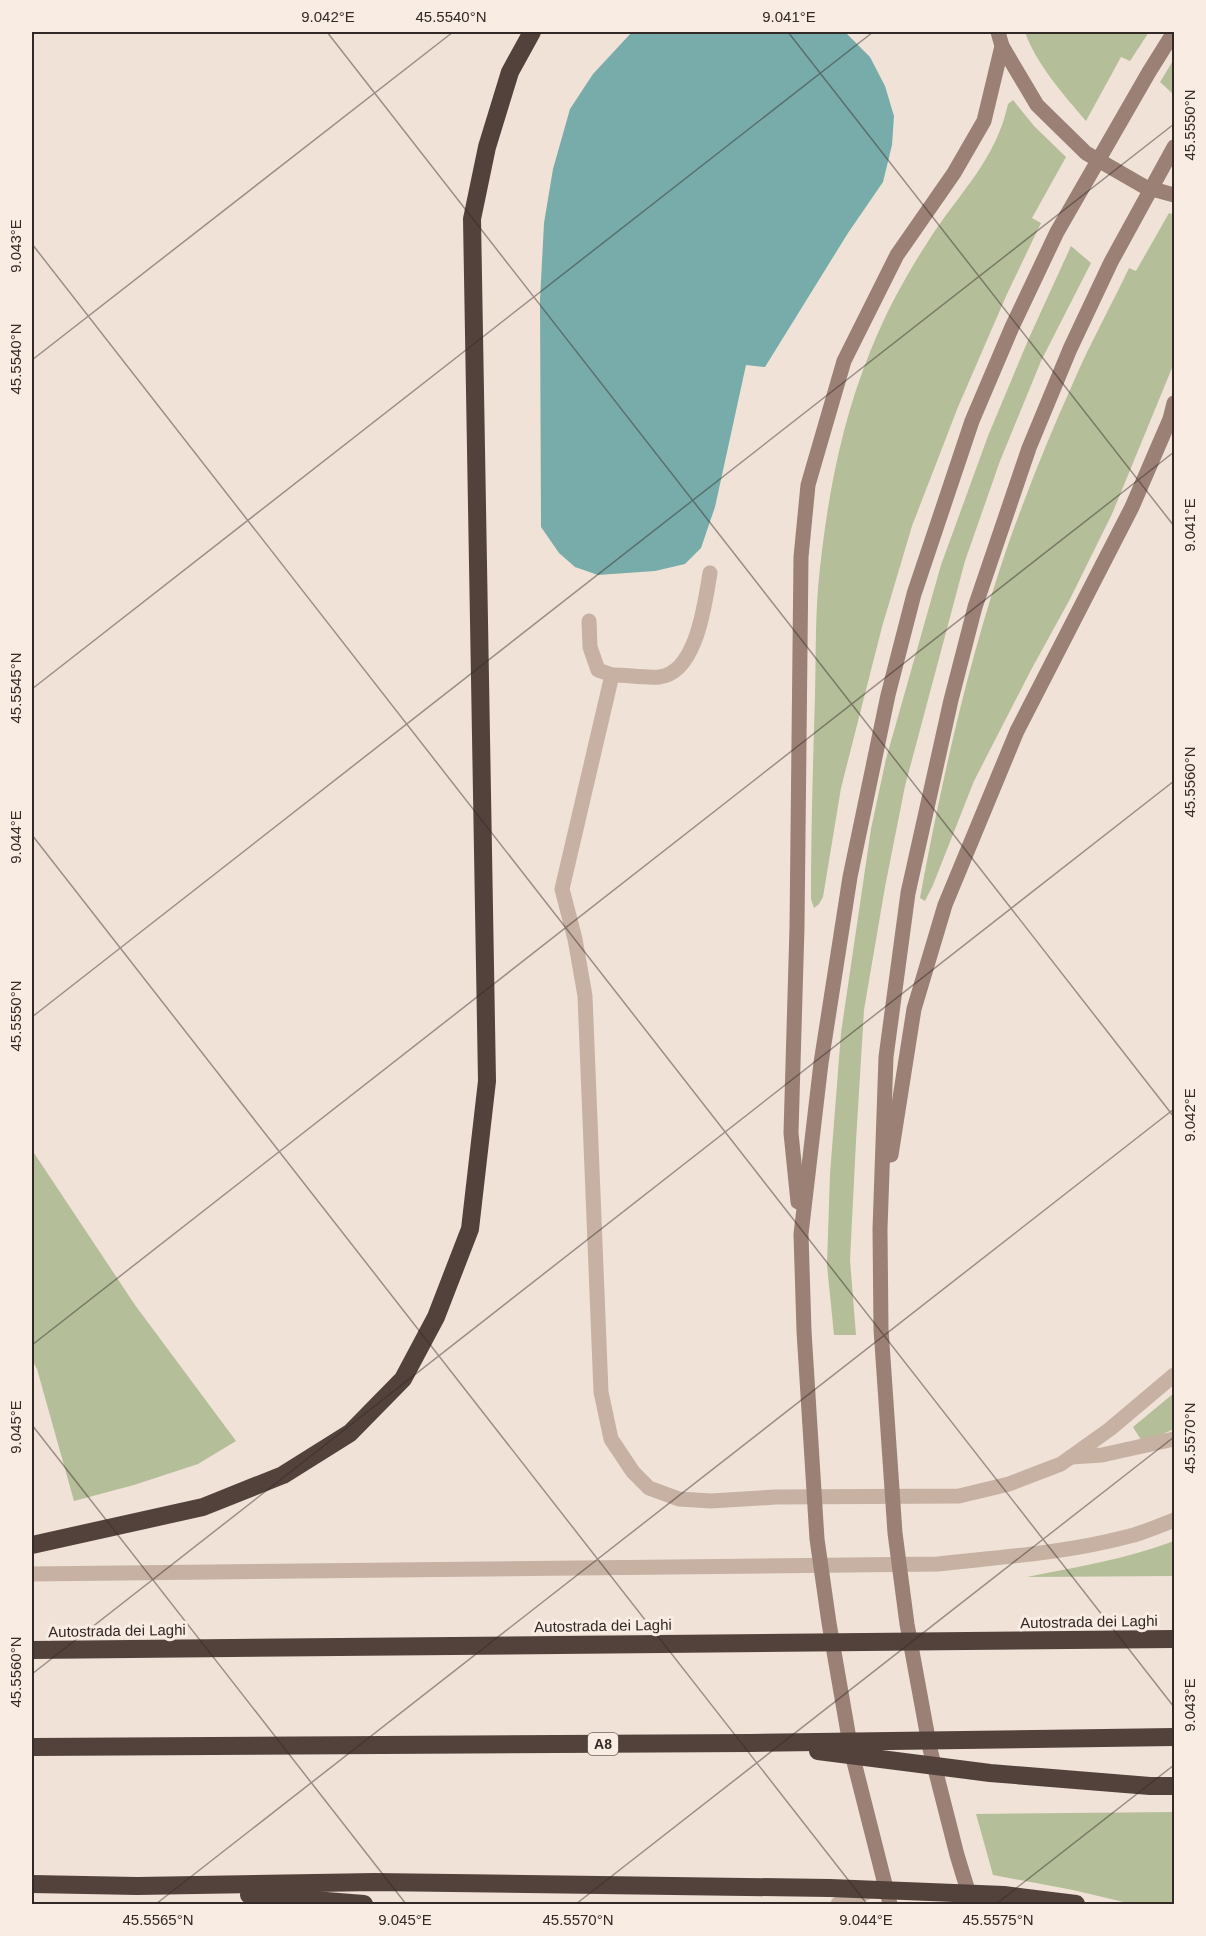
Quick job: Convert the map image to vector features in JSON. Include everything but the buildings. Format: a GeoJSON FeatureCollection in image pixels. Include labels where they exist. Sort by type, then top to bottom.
{"type":"FeatureCollection","features":[{"type":"Feature","properties":{"kind":"highway"},"geometry":{"type":"LineString","coordinates":[[32,1545],[203,1507],[283,1475],[350,1433],[403,1379],[436,1317],[470,1229],[487,1081],[472,219],[487,147],[510,72],[532,32]]}},
{"type":"Feature","properties":{"kind":"highway","name":"Autostrada dei Laghi"},"geometry":{"type":"LineString","coordinates":[[32,1650],[1174,1639]]}},
{"type":"Feature","properties":{"kind":"highway","name":"A8"},"geometry":{"type":"LineString","coordinates":[[32,1747],[751,1743],[1174,1737]]}},
{"type":"Feature","properties":{"kind":"highway"},"geometry":{"type":"LineString","coordinates":[[751,1743],[990,1773],[1174,1786]]}},
{"type":"Feature","properties":{"kind":"highway"},"geometry":{"type":"LineString","coordinates":[[32,1884],[137,1886],[375,1882],[872,1890],[1004,1895],[1076,1905]]}},
{"type":"Feature","properties":{"kind":"highway"},"geometry":{"type":"LineString","coordinates":[[137,1886],[364,1905]]}},
{"type":"Feature","properties":{"kind":"main road"},"geometry":{"type":"LineString","coordinates":[[801,1234],[821,1063],[850,877],[888,695],[914,594],[972,421],[1012,327],[1057,232],[1174,32]]}},
{"type":"Feature","properties":{"kind":"main road"},"geometry":{"type":"LineString","coordinates":[[1000,39],[1037,105],[1086,153],[1145,187],[1174,195]]}},
{"type":"Feature","properties":{"kind":"main road"},"geometry":{"type":"LineString","coordinates":[[890,1905],[851,1750],[817,1539],[804,1331],[801,1234],[791,1133],[797,927],[801,557],[808,485],[844,361],[897,255],[954,173],[984,121],[1000,39]]}},
{"type":"Feature","properties":{"kind":"main road"},"geometry":{"type":"LineString","coordinates":[[972,1905],[930,1749],[907,1624],[895,1533],[881,1329],[880,1229],[886,1057],[908,893],[951,700],[975,607],[1029,447],[1070,349],[1111,262],[1174,147]]}},
{"type":"Feature","properties":{"kind":"main road"},"geometry":{"type":"LineString","coordinates":[[880,1229],[914,1009],[945,905],[1017,730],[1131,507],[1170,419],[1174,403]]}},
{"type":"Feature","properties":{"kind":"lane"},"geometry":{"type":"LineString","coordinates":[[589,621],[590,647],[598,670],[612,675],[661,677],[675,670],[691,651],[701,622],[711,573]]}},
{"type":"Feature","properties":{"kind":"lane"},"geometry":{"type":"LineString","coordinates":[[612,675],[562,889],[585,996],[601,1392],[611,1439],[633,1472],[649,1488],[679,1499],[711,1501],[776,1497],[959,1496],[1009,1484],[1061,1464],[1110,1429],[1174,1376]]}},
{"type":"Feature","properties":{"kind":"lane"},"geometry":{"type":"LineString","coordinates":[[1070,1457],[1102,1455],[1174,1439]]}},
{"type":"Feature","properties":{"kind":"lane"},"geometry":{"type":"LineString","coordinates":[[32,1574],[938,1564],[1028,1555],[1077,1547],[1127,1537],[1174,1520]]}},
{"type":"Feature","properties":{"kind":"lane"},"geometry":{"type":"LineString","coordinates":[[838,1905],[872,1890]]}},
{"type":"Feature","properties":{"kind":"green space"},"geometry":{"type":"Polygon","coordinates":[[[1025,32],[1149,32],[1130,61],[1121,57],[1086,121],[1043,67],[1025,32]]]}},
{"type":"Feature","properties":{"kind":"green space"},"geometry":{"type":"Polygon","coordinates":[[[1174,59],[1174,95],[1160,82],[1174,59]]]}},
{"type":"Feature","properties":{"kind":"green space"},"geometry":{"type":"Polygon","coordinates":[[[1013,100],[1034,126],[1066,157],[1032,218],[1041,223],[958,407],[912,526],[882,627],[841,788],[823,897],[814,908],[811,899],[811,848],[817,599],[827,513],[837,458],[860,378],[890,308],[929,240],[986,159],[995,142],[1008,104],[1013,100]]]}},
{"type":"Feature","properties":{"kind":"green space"},"geometry":{"type":"Polygon","coordinates":[[[1169,213],[1174,215],[1174,361],[1172,368],[1112,514],[974,781],[925,901],[920,898],[947,763],[981,630],[1009,542],[1050,437],[1089,347],[1129,268],[1136,271],[1169,213]]]}},
{"type":"Feature","properties":{"kind":"green space"},"geometry":{"type":"Polygon","coordinates":[[[1071,246],[1091,263],[1041,361],[1000,461],[965,561],[905,786],[864,1010],[850,1260],[856,1335],[834,1335],[827,1265],[830,1174],[841,1033],[871,829],[886,759],[941,565],[988,436],[1071,246]]]}},
{"type":"Feature","properties":{"kind":"green space"},"geometry":{"type":"Polygon","coordinates":[[[32,1150],[135,1305],[236,1441],[198,1464],[134,1485],[74,1501],[37,1369],[32,1360],[32,1150]]]}},
{"type":"Feature","properties":{"kind":"green space"},"geometry":{"type":"Polygon","coordinates":[[[1174,1393],[1174,1429],[1143,1443],[1133,1427],[1174,1393]]]}},
{"type":"Feature","properties":{"kind":"green space"},"geometry":{"type":"Polygon","coordinates":[[[1174,1541],[1174,1576],[1027,1577],[1120,1558],[1174,1541]]]}},
{"type":"Feature","properties":{"kind":"green space"},"geometry":{"type":"Polygon","coordinates":[[[1174,1812],[1174,1904],[1132,1904],[993,1875],[976,1814],[1174,1812]]]}},
{"type":"Feature","properties":{"kind":"water"},"geometry":{"type":"Polygon","coordinates":[[[632,32],[845,32],[870,57],[885,86],[894,116],[892,145],[883,182],[848,233],[765,367],[746,365],[715,507],[701,548],[685,564],[655,571],[598,575],[575,567],[559,553],[541,527],[540,300],[544,223],[553,169],[570,109],[593,74],[632,32]]]}}]}
